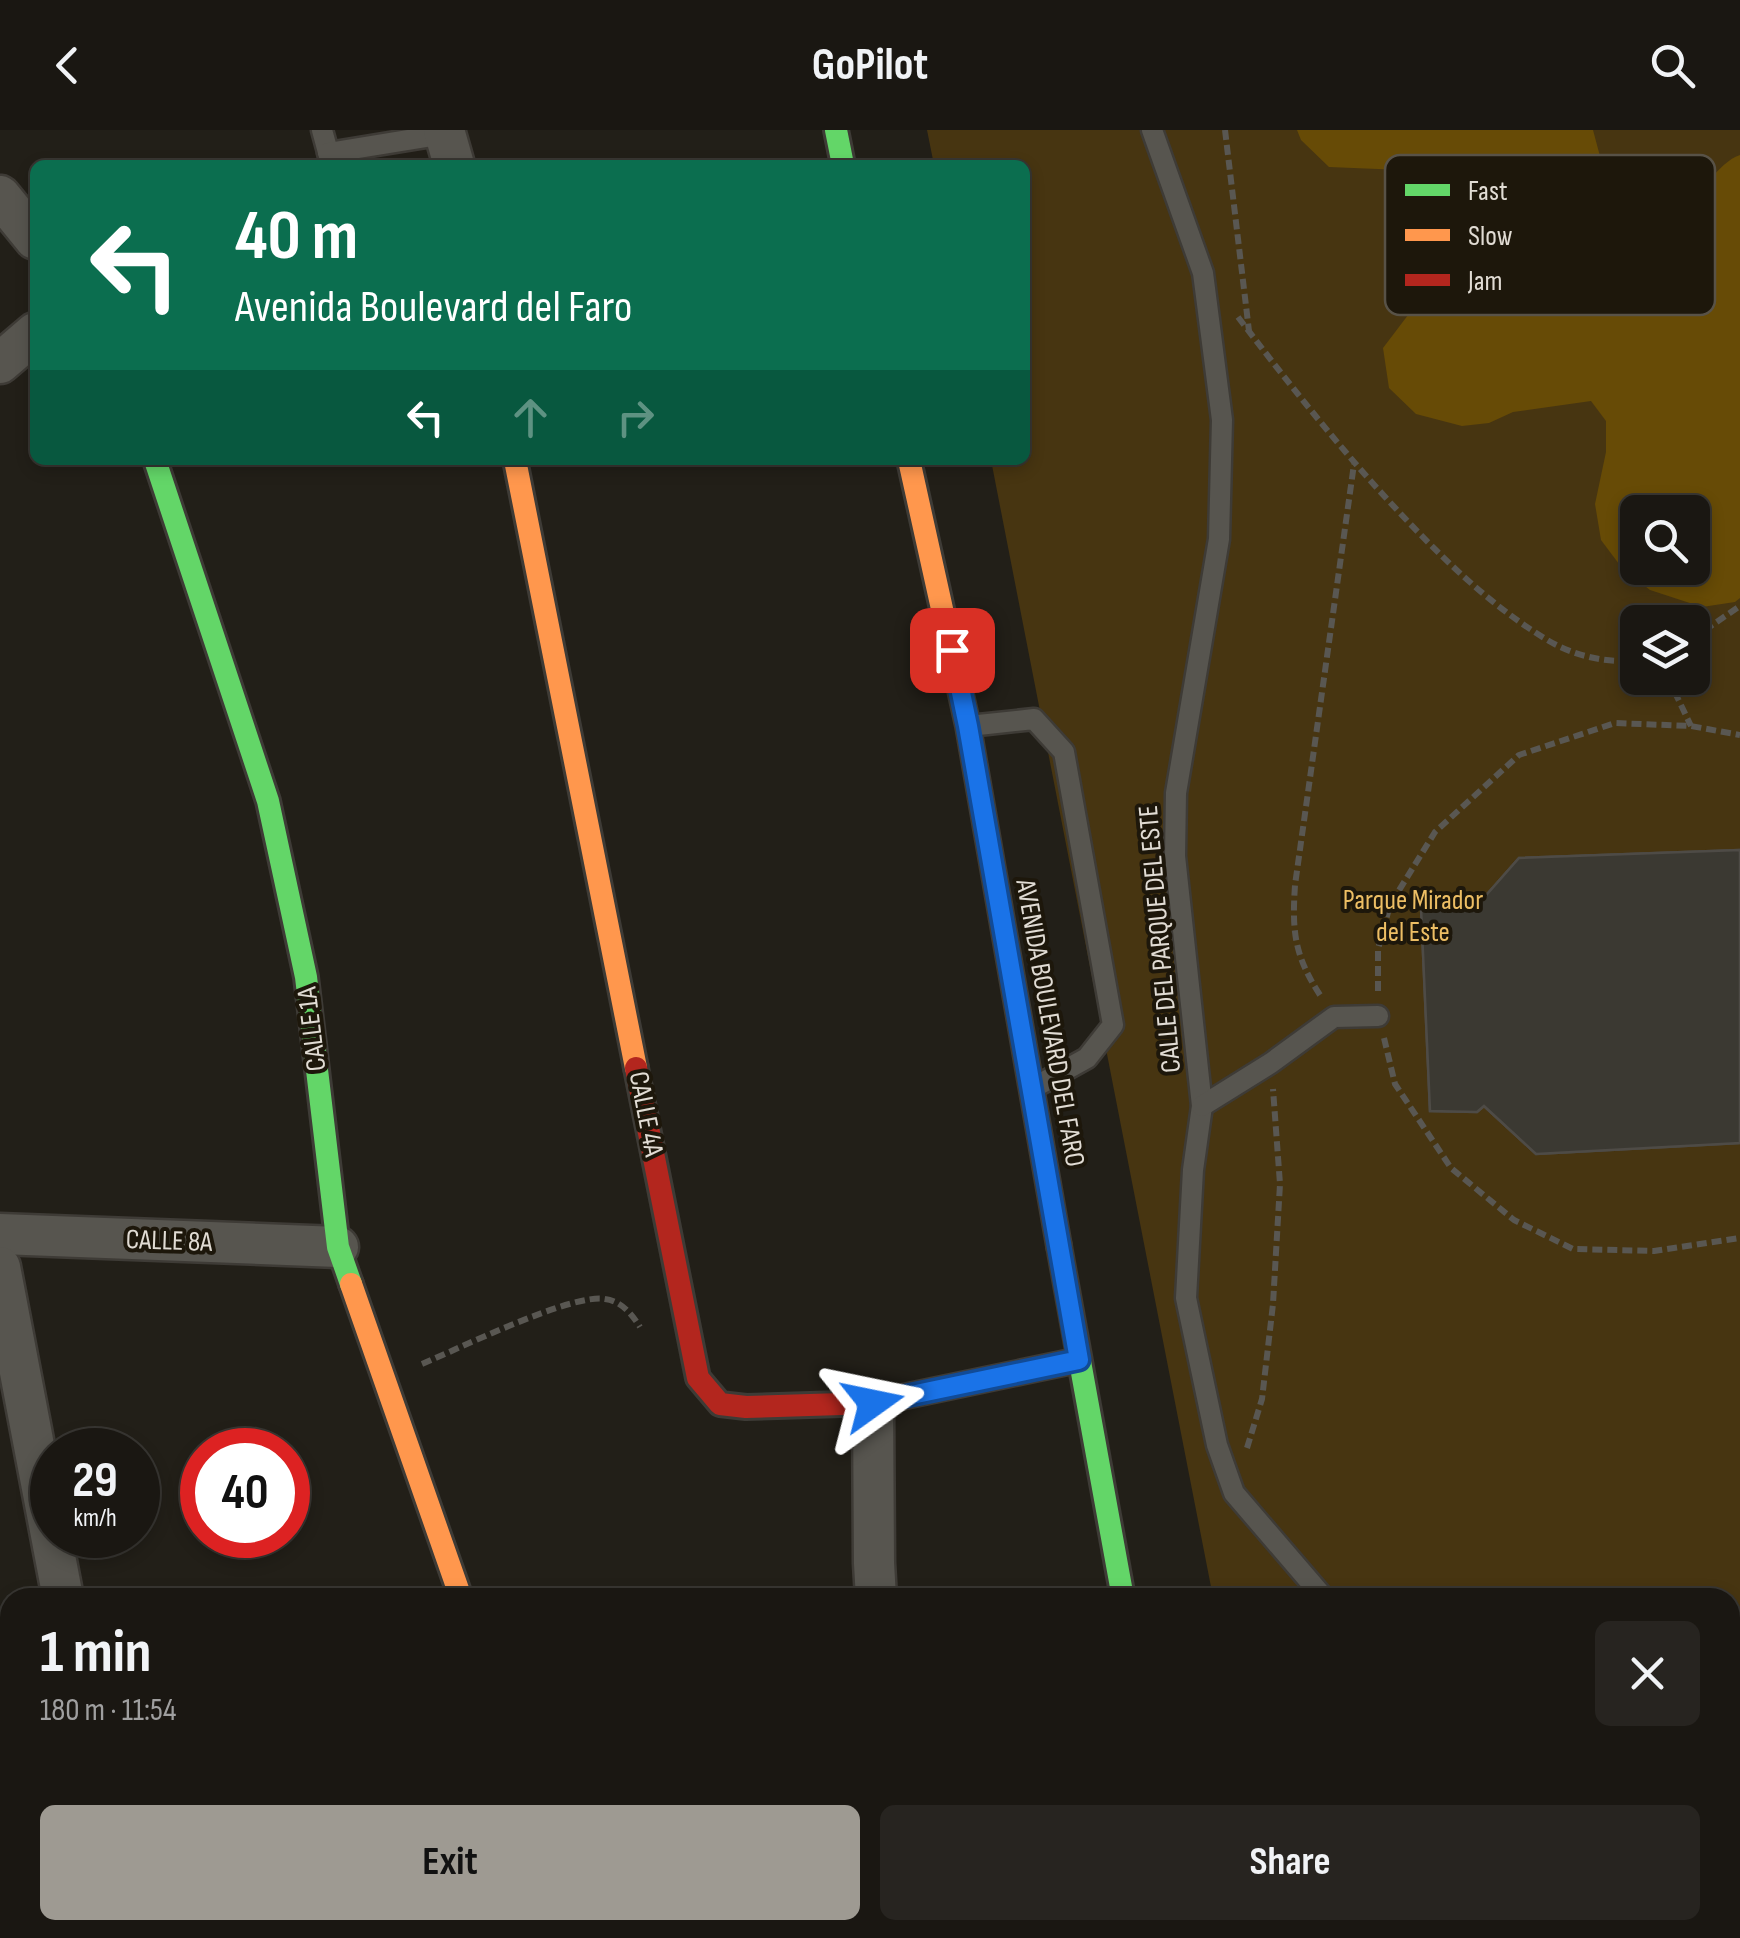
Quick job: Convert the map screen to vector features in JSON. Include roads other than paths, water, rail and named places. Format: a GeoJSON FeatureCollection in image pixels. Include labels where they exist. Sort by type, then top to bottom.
{"type":"FeatureCollection","features":[{"type":"Feature","properties":{"kind":"street"},"geometry":{"type":"LineString","coordinates":[[836,130],[842,160]]}},
{"type":"Feature","properties":{"kind":"street"},"geometry":{"type":"LineString","coordinates":[[0,196],[30,234]]}},
{"type":"Feature","properties":{"kind":"street"},"geometry":{"type":"LineString","coordinates":[[0,363],[30,337]]}},
{"type":"Feature","properties":{"kind":"street","name":"CALLE 1A"},"geometry":{"type":"LineString","coordinates":[[158,465],[268,801],[306,977],[338,1247],[457,1588]]}},
{"type":"Feature","properties":{"kind":"street","name":"CALLE 4A"},"geometry":{"type":"LineString","coordinates":[[516,465],[698,1378],[720,1404],[746,1407],[873,1403],[1079,1360]]}},
{"type":"Feature","properties":{"kind":"street","name":"AVENIDA BOULEVARD DEL FARO"},"geometry":{"type":"LineString","coordinates":[[910,465],[968,726],[1121,1588]]}},
{"type":"Feature","properties":{"kind":"street","name":"CALLE 8A"},"geometry":{"type":"LineString","coordinates":[[0,1234],[338,1247]]}},
{"type":"Feature","properties":{"kind":"street"},"geometry":{"type":"LineString","coordinates":[[0,1267],[61,1588]]}},
{"type":"Feature","properties":{"kind":"street"},"geometry":{"type":"LineString","coordinates":[[873,1403],[875,1588]]}},
{"type":"Feature","properties":{"kind":"lane"},"geometry":{"type":"LineString","coordinates":[[322,130],[330,159],[448,143]]}},
{"type":"Feature","properties":{"kind":"lane","name":"CALLE DEL PARQUE DEL ESTE"},"geometry":{"type":"LineString","coordinates":[[1152,130],[1204,273],[1222,420],[1219,539],[1176,793],[1176,856],[1202,1106],[1192,1170],[1186,1298],[1217,1445],[1234,1493],[1315,1588]]}},
{"type":"Feature","properties":{"kind":"lane"},"geometry":{"type":"LineString","coordinates":[[968,726],[1034,719],[1064,752],[1113,1025],[1087,1058],[1031,1089]]}},
{"type":"Feature","properties":{"kind":"lane"},"geometry":{"type":"LineString","coordinates":[[1202,1106],[1271,1064],[1334,1017],[1378,1016]]}},
{"type":"Feature","properties":{"kind":"park label","name":"Parque Mirador del Este"},"geometry":{"type":"Point","coordinates":[1413,916]}}]}
